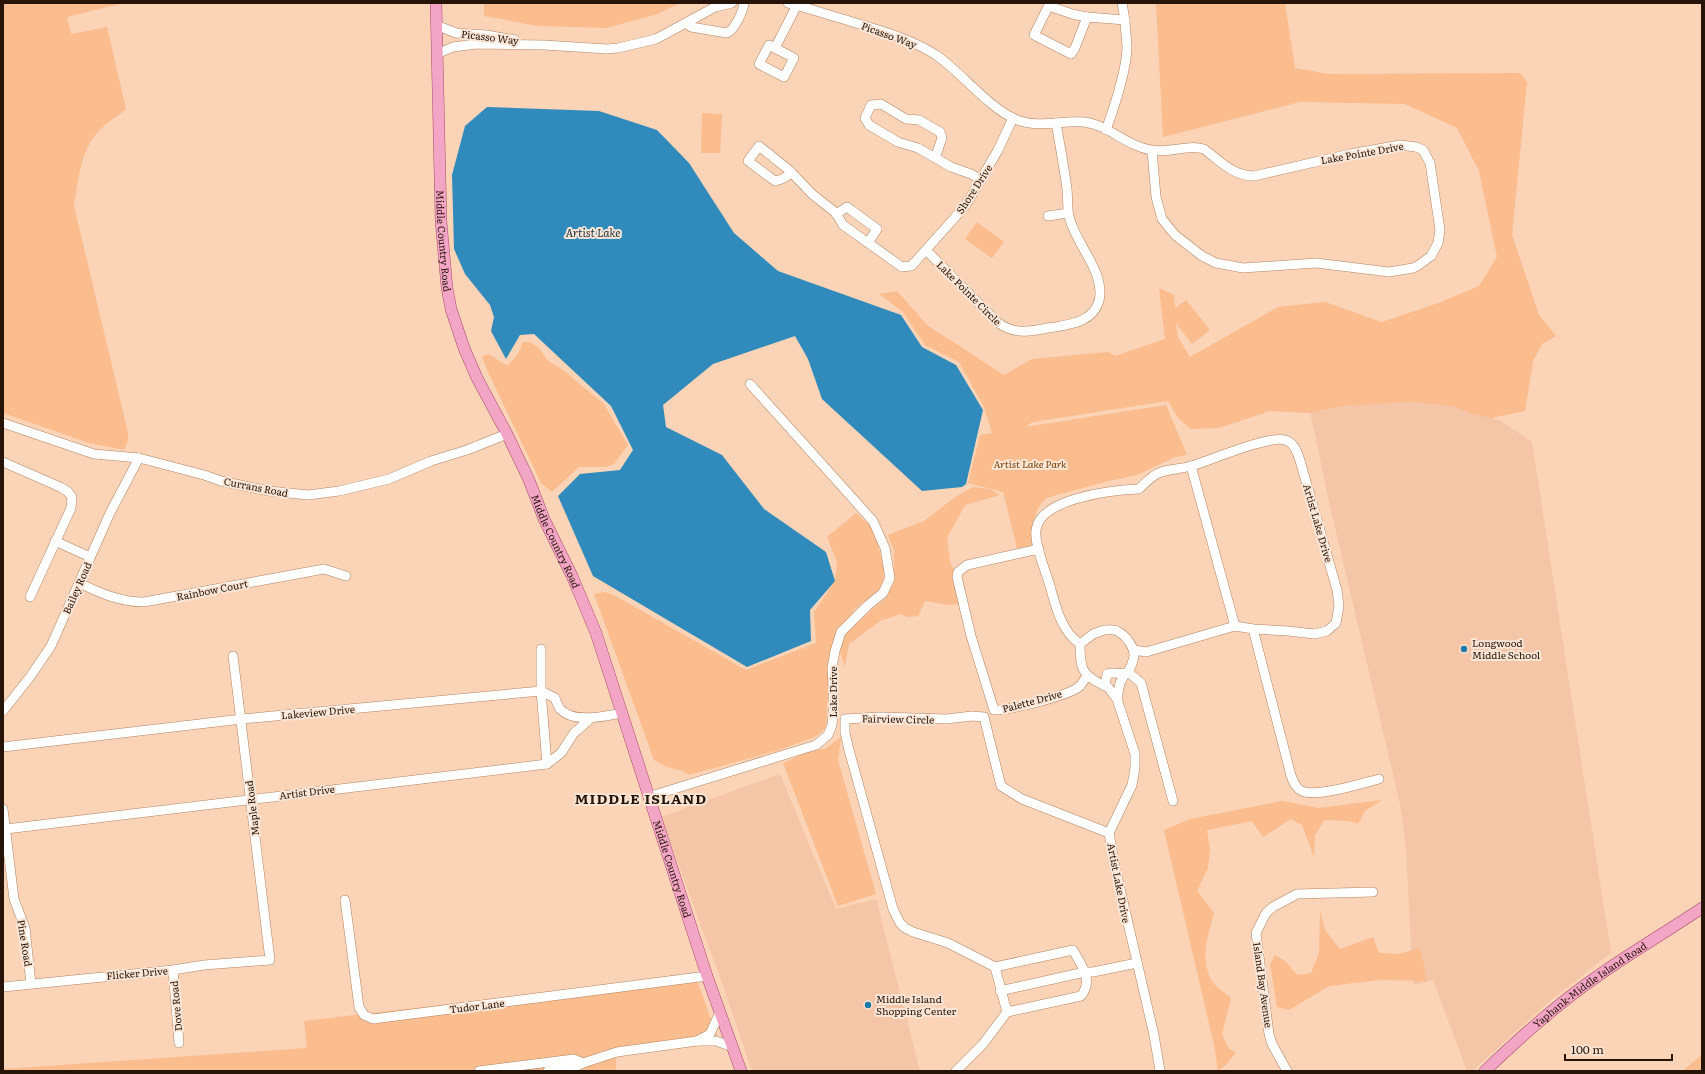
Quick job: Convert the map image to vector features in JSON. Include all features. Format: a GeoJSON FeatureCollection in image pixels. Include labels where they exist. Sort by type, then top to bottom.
{"type":"FeatureCollection","features":[{"type":"Feature","properties":{"kind":"main road","name":"Middle Country Road"},"geometry":{"type":"LineString","coordinates":[[436,3],[441,221],[447,288],[451,309],[464,348],[477,378],[507,434],[529,480],[544,519],[572,576],[596,633],[707,976],[741,1071]]}},
{"type":"Feature","properties":{"kind":"main road","name":"Yaphank-Middle Island Road"},"geometry":{"type":"LineString","coordinates":[[1485,1071],[1557,1006],[1604,972],[1702,908]]}},
{"type":"Feature","properties":{"kind":"street","name":"Picasso Way"},"geometry":{"type":"LineString","coordinates":[[436,25],[456,33],[496,36],[544,45],[570,48],[618,48],[656,39],[715,8],[732,3]]}},
{"type":"Feature","properties":{"kind":"street"},"geometry":{"type":"LineString","coordinates":[[686,23],[691,28],[724,34],[727,33],[731,31],[744,3]]}},
{"type":"Feature","properties":{"kind":"street","name":"Picasso Way"},"geometry":{"type":"LineString","coordinates":[[788,3],[880,30],[918,45],[951,67],[1001,111],[1013,118],[1039,124]]}},
{"type":"Feature","properties":{"kind":"street"},"geometry":{"type":"LineString","coordinates":[[1106,130],[1114,107],[1126,58],[1127,48],[1125,20],[1122,3]]}},
{"type":"Feature","properties":{"kind":"street"},"geometry":{"type":"LineString","coordinates":[[1087,17],[1075,48],[1071,54],[1034,35],[1050,4],[1072,14],[1087,17],[1125,20]]}},
{"type":"Feature","properties":{"kind":"street"},"geometry":{"type":"LineString","coordinates":[[775,48],[797,5]]}},
{"type":"Feature","properties":{"kind":"street"},"geometry":{"type":"LineString","coordinates":[[469,34],[469,45]]}},
{"type":"Feature","properties":{"kind":"street","name":"Picasso Way"},"geometry":{"type":"LineString","coordinates":[[437,54],[453,47],[469,45],[544,45]]}},
{"type":"Feature","properties":{"kind":"street"},"geometry":{"type":"LineString","coordinates":[[935,158],[942,138],[940,132],[919,120],[906,119],[881,104],[871,105],[865,118],[869,124],[898,142],[918,148],[935,158],[951,167],[971,174],[981,180]]}},
{"type":"Feature","properties":{"kind":"street","name":"Shore Drive"},"geometry":{"type":"LineString","coordinates":[[868,243],[902,267],[906,267],[915,262],[966,205],[998,150],[1013,118]]}},
{"type":"Feature","properties":{"kind":"street","name":"Lake Pointe Drive"},"geometry":{"type":"LineString","coordinates":[[1039,124],[1086,122],[1100,126],[1131,144],[1152,151],[1162,151],[1193,146],[1204,149],[1243,176],[1254,176],[1350,154],[1400,145],[1416,147],[1423,150],[1430,163],[1440,230],[1438,243],[1431,256],[1419,265],[1413,268],[1389,272],[1316,263],[1243,268],[1216,263],[1202,256],[1175,235],[1162,219],[1156,197],[1152,151]]}},
{"type":"Feature","properties":{"kind":"street","name":"Lake Pointe Circle"},"geometry":{"type":"LineString","coordinates":[[926,250],[997,322],[1010,330],[1024,332],[1074,324],[1095,311],[1100,287],[1072,225],[1068,212],[1067,190],[1056,123]]}},
{"type":"Feature","properties":{"kind":"street"},"geometry":{"type":"LineString","coordinates":[[792,173],[782,180],[775,181],[748,161],[759,146],[792,173],[815,197],[836,214],[843,225],[868,243],[877,229],[847,207],[836,214]]}},
{"type":"Feature","properties":{"kind":"street"},"geometry":{"type":"LineString","coordinates":[[1048,216],[1068,212]]}},
{"type":"Feature","properties":{"kind":"street","name":"Lake Drive"},"geometry":{"type":"LineString","coordinates":[[648,797],[816,745],[828,735],[832,724],[834,706],[832,668],[835,651],[841,632],[867,606],[883,593],[890,578],[885,548],[873,521],[750,384]]}},
{"type":"Feature","properties":{"kind":"street","name":"Currans Road"},"geometry":{"type":"LineString","coordinates":[[3,423],[94,454],[139,458],[221,481],[269,491],[308,495],[339,491],[388,479],[431,461],[507,434]]}},
{"type":"Feature","properties":{"kind":"street","name":"Artist Lake Drive"},"geometry":{"type":"LineString","coordinates":[[1080,644],[1069,635],[1057,612],[1039,549],[1036,531],[1041,517],[1053,507],[1061,503],[1110,492],[1139,489],[1153,476],[1160,472],[1191,466],[1219,455],[1280,439],[1290,442],[1297,451],[1337,590],[1339,606],[1336,623],[1327,631],[1314,634],[1288,631],[1253,630],[1235,626],[1146,652],[1134,650]]}},
{"type":"Feature","properties":{"kind":"street","name":"Bailey Road"},"geometry":{"type":"LineString","coordinates":[[4,708],[45,656],[110,513],[139,458]]}},
{"type":"Feature","properties":{"kind":"street"},"geometry":{"type":"LineString","coordinates":[[3,462],[60,487],[67,491],[72,497],[71,508],[30,597]]}},
{"type":"Feature","properties":{"kind":"street"},"geometry":{"type":"LineString","coordinates":[[1191,466],[1235,626]]}},
{"type":"Feature","properties":{"kind":"street"},"geometry":{"type":"LineString","coordinates":[[55,541],[90,557]]}},
{"type":"Feature","properties":{"kind":"street","name":"Palette Drive"},"geometry":{"type":"LineString","coordinates":[[1039,549],[967,565],[958,572],[957,577],[973,642],[994,710],[1004,710],[1054,697],[1079,686],[1087,676]]}},
{"type":"Feature","properties":{"kind":"street","name":"Rainbow Court"},"geometry":{"type":"LineString","coordinates":[[79,583],[112,597],[131,602],[144,602],[324,569],[346,576]]}},
{"type":"Feature","properties":{"kind":"street"},"geometry":{"type":"LineString","coordinates":[[1087,676],[1081,664],[1080,644],[1094,634],[1104,630],[1116,630],[1128,641],[1134,650],[1134,657],[1127,673],[1120,683],[1117,699]]}},
{"type":"Feature","properties":{"kind":"street"},"geometry":{"type":"LineString","coordinates":[[1253,630],[1289,769],[1296,786],[1302,791],[1313,793],[1330,791],[1379,779]]}},
{"type":"Feature","properties":{"kind":"street"},"geometry":{"type":"LineString","coordinates":[[541,649],[541,691],[547,764]]}},
{"type":"Feature","properties":{"kind":"street","name":"Maple Road"},"geometry":{"type":"LineString","coordinates":[[233,656],[242,719],[270,960]]}},
{"type":"Feature","properties":{"kind":"street"},"geometry":{"type":"LineString","coordinates":[[1103,685],[1107,674],[1112,672],[1127,673],[1141,684],[1173,801]]}},
{"type":"Feature","properties":{"kind":"street","name":"Artist Lake Drive"},"geometry":{"type":"LineString","coordinates":[[1087,676],[1090,679],[1108,687],[1117,699],[1135,754],[1135,768],[1132,785],[1109,833],[1115,867],[1154,1035],[1160,1071]]}},
{"type":"Feature","properties":{"kind":"street"},"geometry":{"type":"LineString","coordinates":[[541,691],[555,698],[559,708],[565,713],[590,718],[622,713]]}},
{"type":"Feature","properties":{"kind":"street","name":"Lakeview Drive"},"geometry":{"type":"LineString","coordinates":[[3,747],[242,719],[541,691]]}},
{"type":"Feature","properties":{"kind":"street","name":"Fairview Circle"},"geometry":{"type":"LineString","coordinates":[[995,967],[948,943],[913,932],[900,923],[893,909],[848,750],[845,733],[845,719],[880,717],[947,719],[972,716],[984,717],[1001,786],[1022,799],[1109,833]]}},
{"type":"Feature","properties":{"kind":"street"},"geometry":{"type":"LineString","coordinates":[[547,764],[560,753],[574,733],[590,718]]}},
{"type":"Feature","properties":{"kind":"street","name":"Artist Drive"},"geometry":{"type":"LineString","coordinates":[[6,829],[547,764]]}},
{"type":"Feature","properties":{"kind":"street","name":"Pine Road"},"geometry":{"type":"LineString","coordinates":[[3,809],[14,899],[25,928],[31,984]]}},
{"type":"Feature","properties":{"kind":"street","name":"Island Bay Avenue"},"geometry":{"type":"LineString","coordinates":[[1287,1071],[1272,1044],[1269,1034],[1256,933],[1258,927],[1266,913],[1273,907],[1297,894],[1373,892]]}},
{"type":"Feature","properties":{"kind":"street","name":"Tudor Lane"},"geometry":{"type":"LineString","coordinates":[[345,900],[359,1007],[364,1015],[373,1019],[707,976]]}},
{"type":"Feature","properties":{"kind":"street"},"geometry":{"type":"LineString","coordinates":[[956,1071],[983,1044],[1007,1012],[1081,996],[1087,986],[1087,981],[1085,972],[1073,950],[995,967],[1000,991],[1007,1012]]}},
{"type":"Feature","properties":{"kind":"street","name":"Flicker Drive"},"geometry":{"type":"LineString","coordinates":[[3,987],[173,970],[204,965],[270,960]]}},
{"type":"Feature","properties":{"kind":"street"},"geometry":{"type":"LineString","coordinates":[[1000,991],[1137,962]]}},
{"type":"Feature","properties":{"kind":"street","name":"Dove Road"},"geometry":{"type":"LineString","coordinates":[[173,970],[179,1043]]}},
{"type":"Feature","properties":{"kind":"street"},"geometry":{"type":"LineString","coordinates":[[697,1041],[710,1034],[720,1012]]}},
{"type":"Feature","properties":{"kind":"street"},"geometry":{"type":"LineString","coordinates":[[548,1071],[576,1067],[583,1063],[617,1052],[697,1041],[716,1040],[733,1047]]}},
{"type":"Feature","properties":{"kind":"street"},"geometry":{"type":"LineString","coordinates":[[479,1071],[574,1059],[583,1063]]}},
{"type":"Feature","properties":{"kind":"shaded area","name":"Longwood Middle School"},"geometry":{"type":"Polygon","coordinates":[[[1308,366],[1480,412],[1504,423],[1532,442],[1611,953],[1552,999],[1472,1071],[1467,1071],[1433,980],[1413,985],[1406,847],[1400,804],[1330,506],[1304,383],[1308,366]]]}},
{"type":"Feature","properties":{"kind":"shaded area"},"geometry":{"type":"Polygon","coordinates":[[[780,774],[836,909],[876,899],[920,1071],[752,1071],[721,980],[661,817],[780,774]]]}},
{"type":"Feature","properties":{"kind":"green space"},"geometry":{"type":"Polygon","coordinates":[[[3,3],[124,3],[67,17],[71,34],[107,27],[126,109],[99,130],[89,145],[80,170],[74,206],[128,433],[128,440],[124,450],[89,443],[3,413],[3,3]]]}},
{"type":"Feature","properties":{"kind":"green space"},"geometry":{"type":"Polygon","coordinates":[[[484,3],[680,3],[657,14],[607,28],[538,26],[484,16],[484,3]]]}},
{"type":"Feature","properties":{"kind":"green space","name":"Artist Lake Park"},"geometry":{"type":"Polygon","coordinates":[[[1156,3],[1285,3],[1295,68],[1329,74],[1520,73],[1527,82],[1512,235],[1539,315],[1556,336],[1542,344],[1533,361],[1525,411],[1491,418],[1472,414],[1453,406],[1411,402],[1341,406],[1308,413],[1270,411],[1219,428],[1190,429],[1178,418],[1168,401],[1033,422],[1025,427],[1166,405],[1187,455],[1175,457],[1137,475],[1108,481],[1046,498],[1038,508],[1033,522],[1034,546],[1017,548],[1003,492],[968,483],[980,435],[992,433],[984,407],[959,362],[925,345],[903,312],[879,294],[897,291],[927,325],[1004,375],[1032,359],[1108,352],[1115,356],[1165,339],[1159,288],[1174,295],[1175,308],[1186,300],[1210,330],[1192,344],[1176,323],[1178,337],[1190,357],[1278,307],[1325,302],[1382,322],[1441,302],[1479,286],[1497,257],[1479,171],[1457,128],[1405,104],[1300,102],[1163,137],[1156,3]]]}},
{"type":"Feature","properties":{"kind":"green space"},"geometry":{"type":"Polygon","coordinates":[[[702,113],[722,114],[720,153],[701,153],[702,113]]]}},
{"type":"Feature","properties":{"kind":"green space"},"geometry":{"type":"Polygon","coordinates":[[[977,222],[1004,242],[992,258],[965,239],[977,222]]]}},
{"type":"Feature","properties":{"kind":"green space"},"geometry":{"type":"Polygon","coordinates":[[[523,342],[530,342],[539,348],[547,360],[562,369],[604,404],[628,445],[614,464],[607,467],[579,467],[552,492],[541,483],[487,370],[482,356],[492,356],[508,365],[518,354],[523,342]]]}},
{"type":"Feature","properties":{"kind":"green space"},"geometry":{"type":"Polygon","coordinates":[[[973,487],[989,489],[1000,495],[965,505],[947,538],[950,561],[955,574],[959,604],[948,605],[925,601],[918,616],[908,617],[901,614],[880,621],[849,644],[845,667],[839,649],[846,632],[886,598],[894,581],[894,551],[888,535],[924,521],[954,498],[973,487]]]}},
{"type":"Feature","properties":{"kind":"green space"},"geometry":{"type":"Polygon","coordinates":[[[856,513],[873,528],[884,567],[883,586],[854,610],[830,654],[826,727],[817,736],[776,751],[689,775],[682,771],[667,767],[654,760],[594,594],[604,592],[614,595],[746,670],[816,643],[814,612],[835,581],[837,562],[827,537],[856,513]]]}},
{"type":"Feature","properties":{"kind":"green space"},"geometry":{"type":"Polygon","coordinates":[[[841,737],[838,760],[876,894],[838,906],[783,763],[812,750],[825,749],[841,737]]]}},
{"type":"Feature","properties":{"kind":"green space"},"geometry":{"type":"Polygon","coordinates":[[[1382,800],[1365,811],[1358,824],[1349,821],[1324,820],[1315,835],[1314,857],[1302,825],[1291,819],[1263,837],[1252,821],[1207,830],[1210,849],[1208,868],[1197,891],[1214,913],[1207,939],[1205,956],[1206,964],[1212,981],[1218,988],[1231,998],[1222,1034],[1229,1049],[1236,1052],[1227,1064],[1218,1071],[1214,1045],[1164,830],[1190,819],[1282,801],[1319,808],[1382,800]]]}},
{"type":"Feature","properties":{"kind":"green space"},"geometry":{"type":"Polygon","coordinates":[[[1320,911],[1325,930],[1340,949],[1373,937],[1379,953],[1399,954],[1420,948],[1427,981],[1380,980],[1329,986],[1289,1010],[1277,1007],[1270,964],[1275,955],[1285,961],[1297,975],[1311,973],[1319,953],[1320,911]]]}},
{"type":"Feature","properties":{"kind":"green space"},"geometry":{"type":"Polygon","coordinates":[[[695,975],[720,1044],[616,1055],[616,1071],[3,1071],[3,1069],[307,1048],[304,1021],[695,975]]]}},
{"type":"Feature","properties":{"kind":"green space"},"geometry":{"type":"Polygon","coordinates":[[[1702,1055],[1702,1071],[1682,1071],[1702,1055]]]}},
{"type":"Feature","properties":{"kind":"water","name":"Artist Lake"},"geometry":{"type":"Polygon","coordinates":[[[487,107],[599,111],[657,130],[689,163],[734,233],[778,271],[901,315],[922,347],[956,365],[983,410],[966,484],[962,487],[922,491],[822,399],[808,359],[795,336],[713,364],[663,405],[666,427],[722,455],[764,509],[826,552],[835,581],[810,610],[811,641],[747,667],[593,576],[558,496],[580,474],[620,470],[633,450],[611,406],[534,334],[520,335],[506,359],[491,331],[494,317],[490,305],[465,274],[454,249],[452,175],[465,126],[487,107]]]}},
{"type":"Feature","properties":{"kind":"place","name":"Longwood Middle School"},"geometry":{"type":"Point","coordinates":[1464,649]}},
{"type":"Feature","properties":{"kind":"place","name":"Middle Island Shopping Center"},"geometry":{"type":"Point","coordinates":[868,1005]}},
{"type":"Feature","properties":{"kind":"district","name":"MIDDLE ISLAND"},"geometry":{"type":"Point","coordinates":[641,799]}}]}
